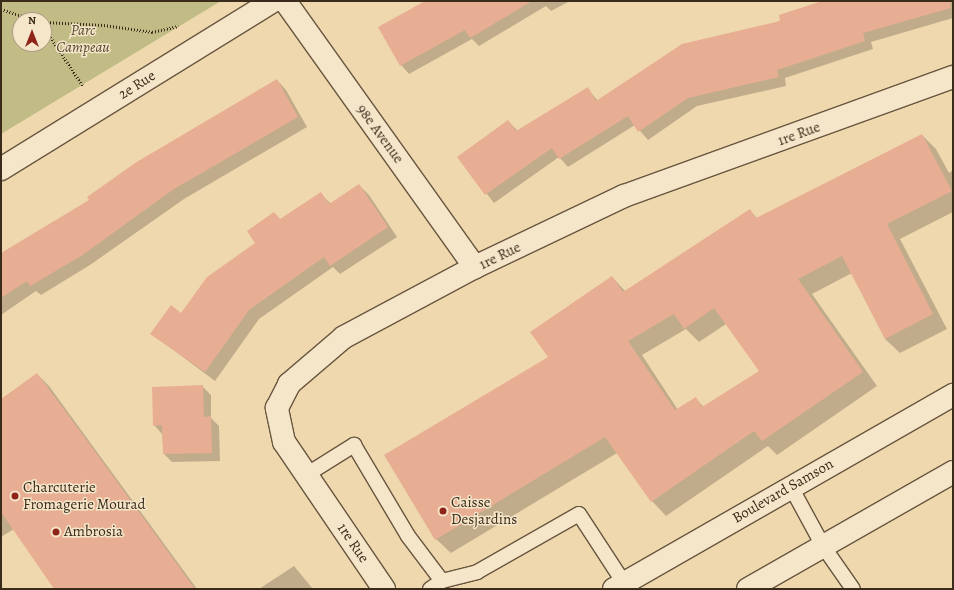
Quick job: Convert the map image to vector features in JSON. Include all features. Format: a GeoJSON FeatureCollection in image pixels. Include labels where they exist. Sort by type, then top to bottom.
{"type":"FeatureCollection","features":[{"type":"Feature","properties":{"kind":"street","name":"2e Rue"},"geometry":{"type":"LineString","coordinates":[[1,169],[273,1]]}},
{"type":"Feature","properties":{"kind":"street","name":"98e Avenue"},"geometry":{"type":"LineString","coordinates":[[285,1],[476,267]]}},
{"type":"Feature","properties":{"kind":"street","name":"1re Rue"},"geometry":{"type":"LineString","coordinates":[[384,589],[284,442],[278,425],[277,408],[289,384],[344,337],[476,267],[624,196],[953,78]]}},
{"type":"Feature","properties":{"kind":"street","name":"Boulevard Samson"},"geometry":{"type":"LineString","coordinates":[[619,586],[953,394]]}},
{"type":"Feature","properties":{"kind":"street"},"geometry":{"type":"LineString","coordinates":[[748,589],[953,472]]}},
{"type":"Feature","properties":{"kind":"lane"},"geometry":{"type":"LineString","coordinates":[[306,474],[354,445],[408,536],[442,581]]}},
{"type":"Feature","properties":{"kind":"lane"},"geometry":{"type":"LineString","coordinates":[[791,487],[823,546],[853,589]]}},
{"type":"Feature","properties":{"kind":"lane"},"geometry":{"type":"LineString","coordinates":[[430,589],[442,581],[476,572],[580,514],[619,586]]}},
{"type":"Feature","properties":{"kind":"path"},"geometry":{"type":"LineString","coordinates":[[1,9],[12,13]]}},
{"type":"Feature","properties":{"kind":"path"},"geometry":{"type":"LineString","coordinates":[[52,22],[104,25],[152,32],[184,26]]}},
{"type":"Feature","properties":{"kind":"path"},"geometry":{"type":"LineString","coordinates":[[52,40],[83,86]]}},
{"type":"Feature","properties":{"kind":"green space","name":"Parc Campeau"},"geometry":{"type":"Polygon","coordinates":[[[1,1],[221,1],[1,134],[1,1]]]}},
{"type":"Feature","properties":{"kind":"building"},"geometry":{"type":"Polygon","coordinates":[[[425,1],[532,1],[470,38],[465,30],[400,66],[378,27],[425,1]]]}},
{"type":"Feature","properties":{"kind":"building"},"geometry":{"type":"Polygon","coordinates":[[[822,1],[950,1],[951,8],[863,33],[865,41],[777,70],[779,77],[688,98],[638,132],[628,116],[559,159],[552,148],[485,195],[457,157],[508,120],[516,131],[588,87],[596,101],[682,44],[780,21],[779,15],[822,1]]]}},
{"type":"Feature","properties":{"kind":"building"},"geometry":{"type":"Polygon","coordinates":[[[277,79],[298,117],[174,189],[81,256],[30,286],[27,281],[1,298],[1,253],[89,200],[87,197],[135,163],[277,79]]]}},
{"type":"Feature","properties":{"kind":"building"},"geometry":{"type":"Polygon","coordinates":[[[922,134],[952,191],[887,224],[933,314],[885,339],[842,256],[798,279],[863,372],[762,441],[754,431],[651,502],[605,437],[435,540],[384,455],[548,357],[530,332],[612,276],[623,292],[750,209],[756,218],[922,134]],[[714,308],[684,329],[674,314],[628,341],[675,410],[696,397],[702,407],[759,371],[714,308]]]}},
{"type":"Feature","properties":{"kind":"building"},"geometry":{"type":"Polygon","coordinates":[[[359,184],[388,227],[330,266],[324,257],[249,310],[205,372],[150,334],[171,305],[181,313],[207,277],[255,243],[247,231],[274,212],[280,219],[321,192],[329,204],[359,184]]]}},
{"type":"Feature","properties":{"kind":"building"},"geometry":{"type":"Polygon","coordinates":[[[37,373],[195,589],[54,589],[1,512],[1,399],[37,373]]]}},
{"type":"Feature","properties":{"kind":"building"},"geometry":{"type":"Polygon","coordinates":[[[203,385],[204,417],[211,416],[212,453],[163,454],[162,425],[153,426],[152,387],[203,385]]]}},
{"type":"Feature","properties":{"kind":"place","name":"Charcuterie Fromagerie Mourad"},"geometry":{"type":"Point","coordinates":[15,496]}},
{"type":"Feature","properties":{"kind":"place","name":"Caisse Desjardins"},"geometry":{"type":"Point","coordinates":[443,511]}},
{"type":"Feature","properties":{"kind":"place","name":"Ambrosia"},"geometry":{"type":"Point","coordinates":[56,532]}}]}
